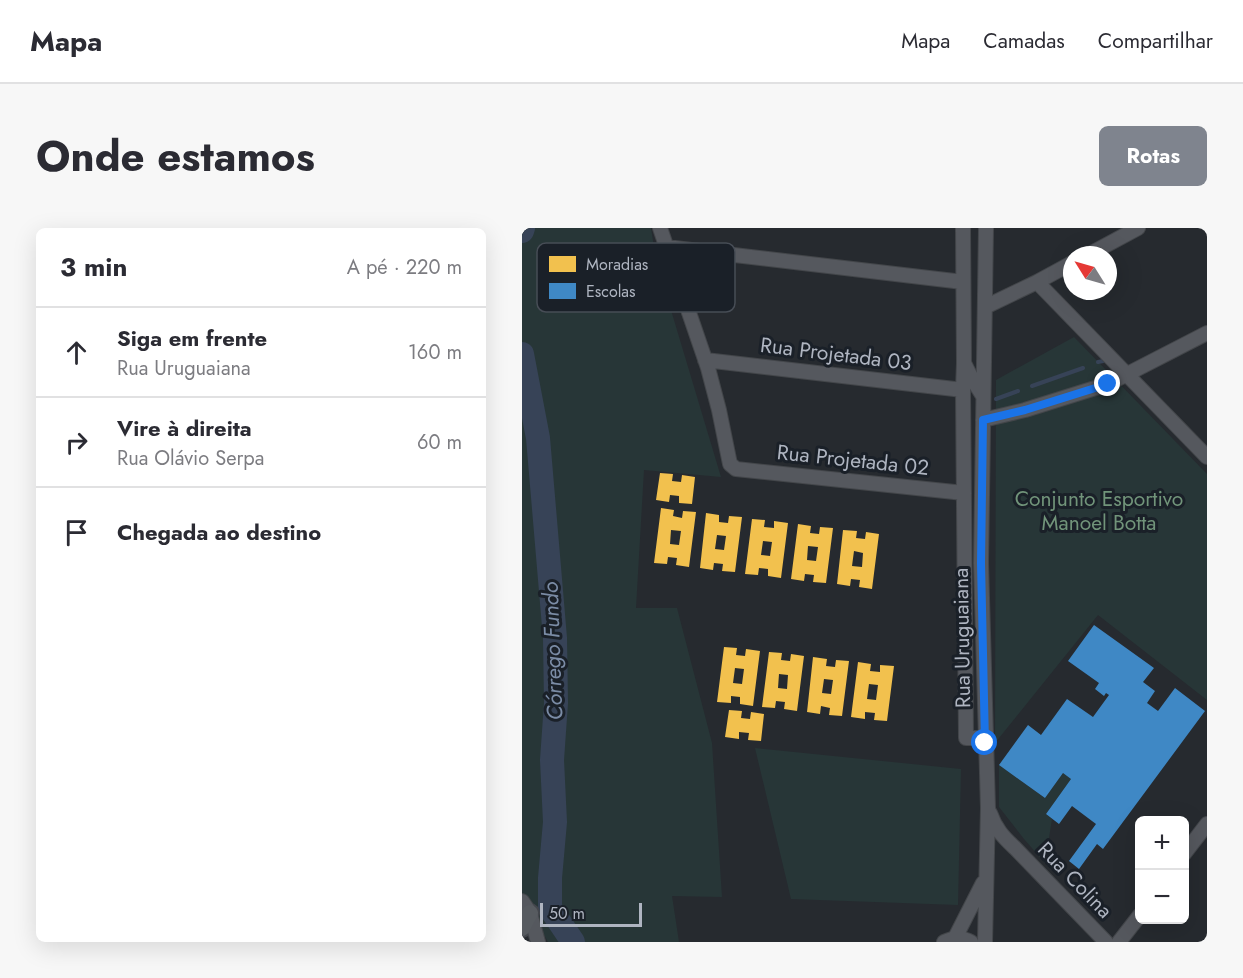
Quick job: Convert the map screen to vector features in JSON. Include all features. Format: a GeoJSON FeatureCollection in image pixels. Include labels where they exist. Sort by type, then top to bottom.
{"type":"FeatureCollection","features":[{"type":"Feature","properties":{"kind":"main road"},"geometry":{"type":"LineString","coordinates":[[522,928],[526,907]]}},
{"type":"Feature","properties":{"kind":"street"},"geometry":{"type":"LineString","coordinates":[[660,228],[665,243]]}},
{"type":"Feature","properties":{"kind":"street"},"geometry":{"type":"LineString","coordinates":[[963,228],[966,738],[985,738]]}},
{"type":"Feature","properties":{"kind":"street","name":"Rua Uruguaiana"},"geometry":{"type":"LineString","coordinates":[[985,942],[988,808],[981,563],[986,228]]}},
{"type":"Feature","properties":{"kind":"street"},"geometry":{"type":"LineString","coordinates":[[1105,246],[1138,228]]}},
{"type":"Feature","properties":{"kind":"street"},"geometry":{"type":"LineString","coordinates":[[735,255],[963,282]]}},
{"type":"Feature","properties":{"kind":"street"},"geometry":{"type":"LineString","coordinates":[[985,307],[1063,268]]}},
{"type":"Feature","properties":{"kind":"street"},"geometry":{"type":"LineString","coordinates":[[1037,282],[1207,457]]}},
{"type":"Feature","properties":{"kind":"street"},"geometry":{"type":"LineString","coordinates":[[688,312],[705,360]]}},
{"type":"Feature","properties":{"kind":"street"},"geometry":{"type":"LineString","coordinates":[[983,420],[1025,410],[1108,384],[1207,333]]}},
{"type":"Feature","properties":{"kind":"street","name":"Rua Projetada 03"},"geometry":{"type":"LineString","coordinates":[[705,360],[963,390]]}},
{"type":"Feature","properties":{"kind":"street","name":"Rua Projetada 02"},"geometry":{"type":"LineString","coordinates":[[705,360],[719,410],[730,464],[734,468],[964,493]]}},
{"type":"Feature","properties":{"kind":"street"},"geometry":{"type":"LineString","coordinates":[[964,363],[970,377],[984,396]]}},
{"type":"Feature","properties":{"kind":"street","name":"Rua Colina"},"geometry":{"type":"LineString","coordinates":[[988,808],[998,831],[1106,942]]}},
{"type":"Feature","properties":{"kind":"street"},"geometry":{"type":"LineString","coordinates":[[1189,849],[1207,824]]}},
{"type":"Feature","properties":{"kind":"street","name":"Rua Colina"},"geometry":{"type":"LineString","coordinates":[[987,852],[1000,843],[1015,848]]}},
{"type":"Feature","properties":{"kind":"street","name":"Rua Uruguaiana"},"geometry":{"type":"LineString","coordinates":[[950,940],[986,879]]}},
{"type":"Feature","properties":{"kind":"street"},"geometry":{"type":"LineString","coordinates":[[526,907],[538,942]]}},
{"type":"Feature","properties":{"kind":"street"},"geometry":{"type":"LineString","coordinates":[[1119,942],[1135,921]]}},
{"type":"Feature","properties":{"kind":"street"},"geometry":{"type":"LineString","coordinates":[[950,940],[965,939],[971,942]]}},
{"type":"Feature","properties":{"kind":"green space"},"geometry":{"type":"Polygon","coordinates":[[[522,228],[651,228],[653,243],[537,243],[537,312],[672,312],[721,477],[644,470],[636,608],[677,608],[712,743],[722,897],[672,896],[679,942],[548,942],[522,898],[522,228]]]}},
{"type":"Feature","properties":{"kind":"green space","name":"Conjunto Esportivo Manoel Botta"},"geometry":{"type":"Polygon","coordinates":[[[1074,337],[1207,474],[1207,700],[1098,615],[995,743],[996,380],[1074,337]]]}},
{"type":"Feature","properties":{"kind":"green space"},"geometry":{"type":"Polygon","coordinates":[[[755,748],[961,769],[958,905],[791,899],[755,748]]]}},
{"type":"Feature","properties":{"kind":"green space"},"geometry":{"type":"Polygon","coordinates":[[[999,765],[1045,798],[1063,773],[1071,779],[1046,814],[1052,819],[1045,863],[999,807],[999,765]]]}},
{"type":"Feature","properties":{"kind":"building: Moradias"},"geometry":{"type":"Polygon","coordinates":[[[660,473],[673,474],[672,481],[681,482],[682,475],[695,477],[692,504],[679,503],[679,496],[670,495],[669,502],[656,500],[660,473]]]}},
{"type":"Feature","properties":{"kind":"building: Moradias"},"geometry":{"type":"Polygon","coordinates":[[[661,508],[674,510],[673,516],[682,518],[683,511],[696,512],[689,567],[676,565],[677,558],[668,557],[667,564],[654,563],[661,508]],[[671,530],[670,544],[679,545],[681,531],[671,530]]]}},
{"type":"Feature","properties":{"kind":"building: Moradias"},"geometry":{"type":"Polygon","coordinates":[[[706,513],[719,515],[719,522],[728,523],[729,516],[742,517],[735,572],[722,571],[723,564],[714,563],[713,570],[700,568],[706,513]],[[717,535],[715,549],[724,550],[726,536],[717,535]]]}},
{"type":"Feature","properties":{"kind":"building: Moradias"},"geometry":{"type":"Polygon","coordinates":[[[752,519],[765,520],[764,527],[774,528],[774,521],[788,523],[781,578],[768,576],[768,569],[759,568],[758,575],[745,574],[752,519]],[[763,541],[761,555],[770,556],[772,542],[763,541]]]}},
{"type":"Feature","properties":{"kind":"building: Moradias"},"geometry":{"type":"Polygon","coordinates":[[[798,524],[811,526],[810,533],[819,534],[820,527],[833,528],[826,583],[813,582],[814,575],[805,574],[804,581],[791,579],[798,524]],[[808,546],[807,560],[816,561],[818,547],[808,546]]]}},
{"type":"Feature","properties":{"kind":"building: Moradias"},"geometry":{"type":"Polygon","coordinates":[[[843,530],[857,531],[856,538],[865,539],[866,532],[879,534],[872,589],[859,587],[860,580],[851,579],[850,586],[837,584],[843,530]],[[854,551],[852,566],[862,567],[863,553],[854,551]]]}},
{"type":"Feature","properties":{"kind":"building: Moradias"},"geometry":{"type":"Polygon","coordinates":[[[724,647],[737,648],[736,655],[745,656],[746,649],[760,651],[753,706],[740,704],[740,697],[731,696],[731,703],[717,702],[724,647]],[[735,668],[733,683],[742,684],[744,669],[735,668]]]}},
{"type":"Feature","properties":{"kind":"building: Moradias"},"geometry":{"type":"Polygon","coordinates":[[[769,652],[782,653],[781,660],[790,661],[791,654],[804,656],[797,711],[784,709],[785,702],[776,701],[775,708],[762,707],[769,652]],[[779,674],[778,688],[787,689],[788,675],[779,674]]]}},
{"type":"Feature","properties":{"kind":"building: Moradias"},"geometry":{"type":"Polygon","coordinates":[[[813,657],[827,659],[826,666],[835,667],[836,660],[849,661],[842,716],[829,715],[830,708],[821,706],[820,714],[807,712],[813,657]],[[824,679],[822,693],[831,694],[833,680],[824,679]]]}},
{"type":"Feature","properties":{"kind":"building: Moradias"},"geometry":{"type":"Polygon","coordinates":[[[858,662],[871,664],[870,671],[880,672],[880,665],[894,666],[887,721],[874,720],[875,713],[865,712],[865,719],[851,717],[858,662]],[[869,684],[867,699],[876,700],[878,685],[869,684]]]}},
{"type":"Feature","properties":{"kind":"building: Moradias"},"geometry":{"type":"Polygon","coordinates":[[[729,710],[742,711],[741,718],[750,719],[751,712],[764,714],[761,741],[748,740],[749,733],[739,732],[739,739],[725,737],[729,710]]]}},
{"type":"Feature","properties":{"kind":"building: Escolas"},"geometry":{"type":"Polygon","coordinates":[[[1094,625],[1154,668],[1143,682],[1155,691],[1147,703],[1158,711],[1175,688],[1205,711],[1103,849],[1097,844],[1079,869],[1069,861],[1096,824],[1072,806],[1059,824],[1046,814],[1071,779],[1063,773],[1045,798],[999,765],[1028,725],[1041,735],[1067,699],[1093,717],[1109,695],[1106,693],[1104,696],[1095,689],[1099,683],[1068,661],[1094,625]]]}},
{"type":"Feature","properties":{"kind":"waterway","name":"Córrego Fundo"},"geometry":{"type":"LineString","coordinates":[[522,354],[538,438],[555,638],[556,703],[552,760],[555,822],[550,908],[573,942]]}},
{"type":"Feature","properties":{"kind":"waterway"},"geometry":{"type":"LineString","coordinates":[[1098,362],[1103,361]]}},
{"type":"Feature","properties":{"kind":"waterway"},"geometry":{"type":"LineString","coordinates":[[1032,386],[1083,368]]}},
{"type":"Feature","properties":{"kind":"waterway"},"geometry":{"type":"LineString","coordinates":[[996,399],[1018,391]]}},
{"type":"Feature","properties":{"kind":"route"},"geometry":{"type":"LineString","coordinates":[[985,743],[981,563],[983,420],[1025,410],[1108,384]]}}]}
